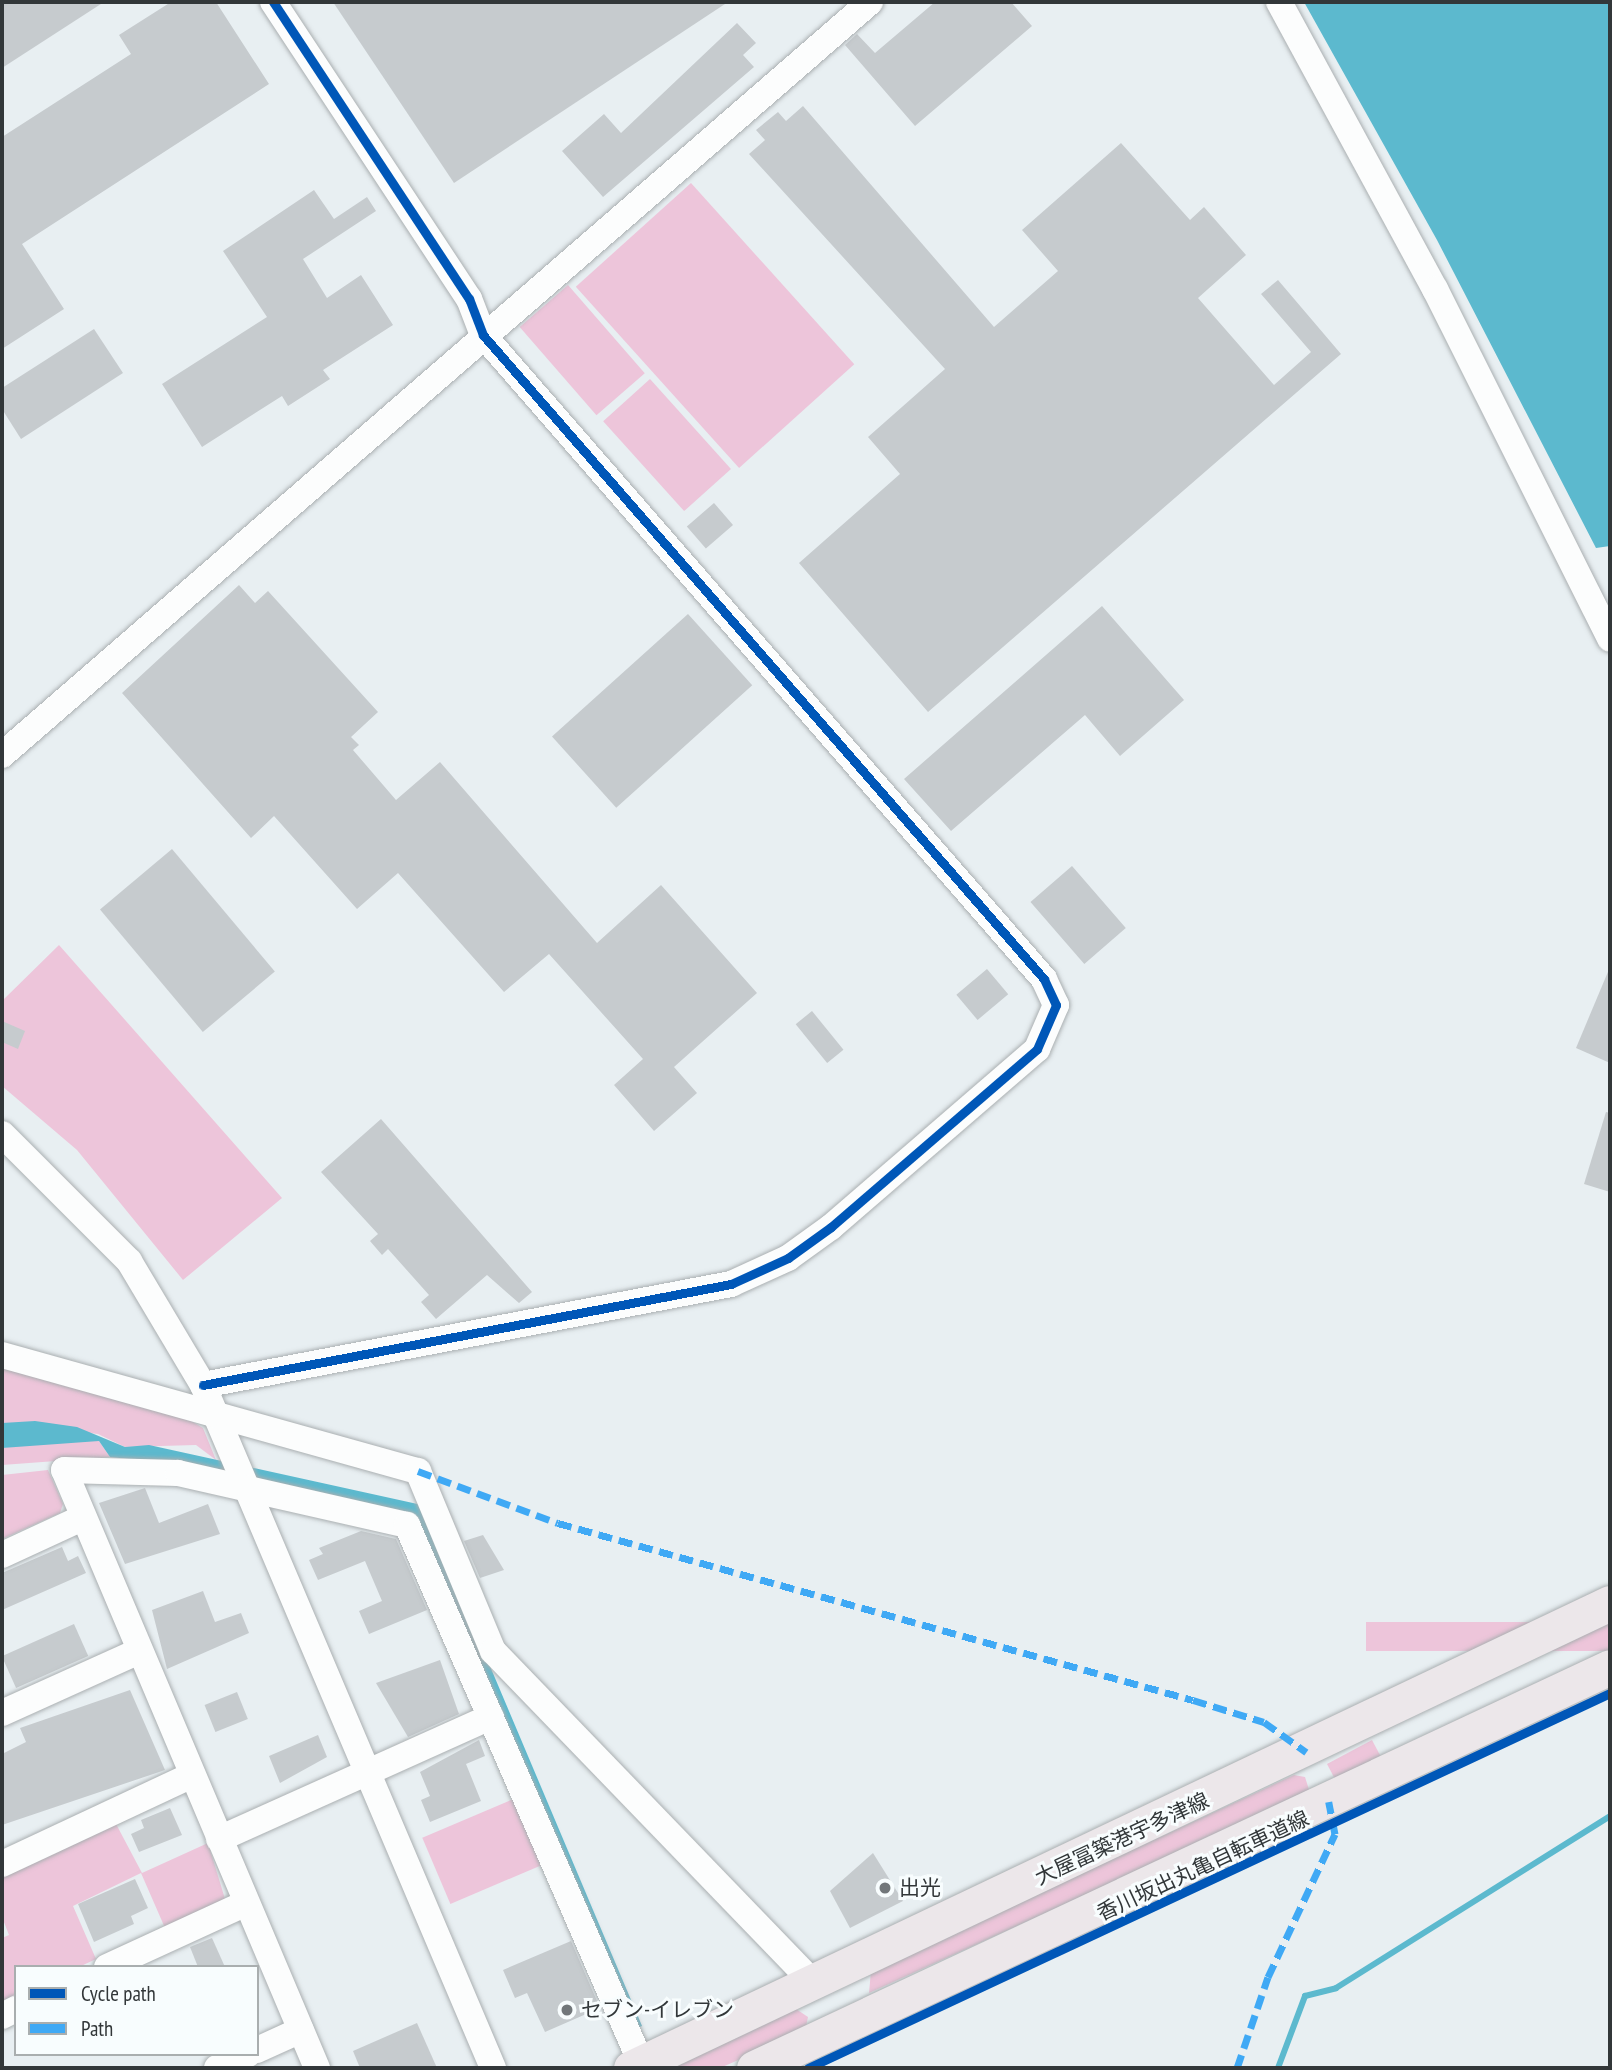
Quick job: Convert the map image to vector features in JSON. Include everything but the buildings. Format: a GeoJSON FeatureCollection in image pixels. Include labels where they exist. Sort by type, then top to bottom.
{"type":"FeatureCollection","features":[{"type":"Feature","properties":{"kind":"main road","name":"大屋冨築港宇多津線"},"geometry":{"type":"LineString","coordinates":[[636,2066],[1306,1752],[1610,1603]]}},
{"type":"Feature","properties":{"kind":"main road"},"geometry":{"type":"LineString","coordinates":[[754,2068],[855,2024],[1329,1802],[1610,1667]]}},
{"type":"Feature","properties":{"kind":"main road"},"geometry":{"type":"LineString","coordinates":[[1306,1752],[1329,1802]]}},
{"type":"Feature","properties":{"kind":"main road"},"geometry":{"type":"LineString","coordinates":[[814,1983],[855,2024]]}},
{"type":"Feature","properties":{"kind":"street"},"geometry":{"type":"LineString","coordinates":[[203,1385],[731,1284],[788,1258],[831,1227],[1037,1049],[1052,1023],[1056,1005],[1044,979],[483,335],[469,299],[273,2]]}},
{"type":"Feature","properties":{"kind":"street"},"geometry":{"type":"LineString","coordinates":[[2,755],[870,2]]}},
{"type":"Feature","properties":{"kind":"street"},"geometry":{"type":"LineString","coordinates":[[1279,2],[1448,313],[1610,639]]}},
{"type":"Feature","properties":{"kind":"street"},"geometry":{"type":"LineString","coordinates":[[2,1134],[129,1261],[203,1385],[494,2068]]}},
{"type":"Feature","properties":{"kind":"street"},"geometry":{"type":"LineString","coordinates":[[2,1354],[418,1471],[493,1651],[814,1983]]}},
{"type":"Feature","properties":{"kind":"street"},"geometry":{"type":"LineString","coordinates":[[317,2068],[82,1518],[64,1470],[148,1469],[244,1486],[407,1525],[491,1717],[636,2066]]}},
{"type":"Feature","properties":{"kind":"street"},"geometry":{"type":"LineString","coordinates":[[2,1555],[82,1518]]}},
{"type":"Feature","properties":{"kind":"street"},"geometry":{"type":"LineString","coordinates":[[2,1713],[139,1651]]}},
{"type":"Feature","properties":{"kind":"street"},"geometry":{"type":"LineString","coordinates":[[219,1839],[491,1717]]}},
{"type":"Feature","properties":{"kind":"street"},"geometry":{"type":"LineString","coordinates":[[2,1864],[192,1775]]}},
{"type":"Feature","properties":{"kind":"street"},"geometry":{"type":"LineString","coordinates":[[111,1965],[246,1903]]}},
{"type":"Feature","properties":{"kind":"street"},"geometry":{"type":"LineString","coordinates":[[259,2049],[301,2030]]}},
{"type":"Feature","properties":{"kind":"street"},"geometry":{"type":"LineString","coordinates":[[217,2068],[244,2056]]}},
{"type":"Feature","properties":{"kind":"shaded area"},"geometry":{"type":"Polygon","coordinates":[[[691,183],[854,364],[739,468],[576,287],[691,183]]]}},
{"type":"Feature","properties":{"kind":"shaded area"},"geometry":{"type":"Polygon","coordinates":[[[568,285],[645,373],[596,415],[520,327],[568,285]]]}},
{"type":"Feature","properties":{"kind":"shaded area"},"geometry":{"type":"Polygon","coordinates":[[[650,379],[731,469],[684,511],[603,421],[650,379]]]}},
{"type":"Feature","properties":{"kind":"shaded area"},"geometry":{"type":"Polygon","coordinates":[[[59,945],[282,1198],[183,1280],[77,1150],[2,1086],[2,1001],[59,945]]]}},
{"type":"Feature","properties":{"kind":"shaded area"},"geometry":{"type":"Polygon","coordinates":[[[2,1367],[186,1418],[203,1428],[216,1460],[196,1445],[125,1447],[98,1434],[2,1423],[2,1367]]]}},
{"type":"Feature","properties":{"kind":"shaded area"},"geometry":{"type":"Polygon","coordinates":[[[48,1440],[99,1441],[110,1457],[2,1465],[2,1448],[48,1440]]]}},
{"type":"Feature","properties":{"kind":"shaded area"},"geometry":{"type":"Polygon","coordinates":[[[48,1470],[63,1504],[60,1513],[2,1539],[2,1475],[48,1470]]]}},
{"type":"Feature","properties":{"kind":"shaded area"},"geometry":{"type":"Polygon","coordinates":[[[1366,1622],[1610,1622],[1610,1651],[1366,1651],[1366,1622]]]}},
{"type":"Feature","properties":{"kind":"shaded area"},"geometry":{"type":"Polygon","coordinates":[[[1372,1740],[1383,1761],[1338,1785],[1327,1764],[1372,1740]]]}},
{"type":"Feature","properties":{"kind":"shaded area"},"geometry":{"type":"Polygon","coordinates":[[[1294,1775],[1305,1777],[1310,1793],[869,1993],[871,1971],[1294,1775]]]}},
{"type":"Feature","properties":{"kind":"shaded area"},"geometry":{"type":"Polygon","coordinates":[[[518,1797],[546,1863],[450,1904],[422,1838],[518,1797]]]}},
{"type":"Feature","properties":{"kind":"shaded area"},"geometry":{"type":"Polygon","coordinates":[[[115,1822],[142,1873],[208,1843],[225,1899],[165,1928],[141,1873],[73,1906],[96,1959],[83,1965],[14,1965],[14,1997],[2,2002],[2,1938],[9,1935],[2,1917],[2,1874],[115,1822]]]}},
{"type":"Feature","properties":{"kind":"shaded area"},"geometry":{"type":"Polygon","coordinates":[[[793,2007],[808,2017],[805,2031],[720,2068],[661,2068],[793,2007]]]}},
{"type":"Feature","properties":{"kind":"water"},"geometry":{"type":"Polygon","coordinates":[[[1304,2],[1610,2],[1610,546],[1596,548],[1437,240],[1304,2]]]}},
{"type":"Feature","properties":{"kind":"water"},"geometry":{"type":"Polygon","coordinates":[[[35,1421],[77,1427],[125,1447],[149,1445],[422,1505],[642,2026],[635,2029],[422,1528],[196,1466],[110,1457],[99,1441],[2,1448],[2,1423],[35,1421]]]}},
{"type":"Feature","properties":{"kind":"waterway"},"geometry":{"type":"LineString","coordinates":[[1278,2068],[1305,1996],[1336,1988],[1610,1816]]}},
{"type":"Feature","properties":{"kind":"marked path"},"geometry":{"type":"LineString","coordinates":[[418,1471],[558,1523],[1264,1722],[1306,1752]]}},
{"type":"Feature","properties":{"kind":"marked path"},"geometry":{"type":"LineString","coordinates":[[1237,2068],[1268,1977],[1335,1834],[1329,1802]]}},
{"type":"Feature","properties":{"kind":"cycle path"},"geometry":{"type":"LineString","coordinates":[[203,1385],[731,1284],[788,1258],[831,1227],[1037,1049],[1056,1005],[1044,979],[483,335],[469,299],[273,2]]}},
{"type":"Feature","properties":{"kind":"cycle path","name":"香川坂出丸亀自転車道線"},"geometry":{"type":"LineString","coordinates":[[808,2068],[1610,1693]]}},
{"type":"Feature","properties":{"kind":"place","name":"出光"},"geometry":{"type":"Point","coordinates":[885,1888]}},
{"type":"Feature","properties":{"kind":"place","name":"セブン-イレブン"},"geometry":{"type":"Point","coordinates":[567,2010]}}]}
